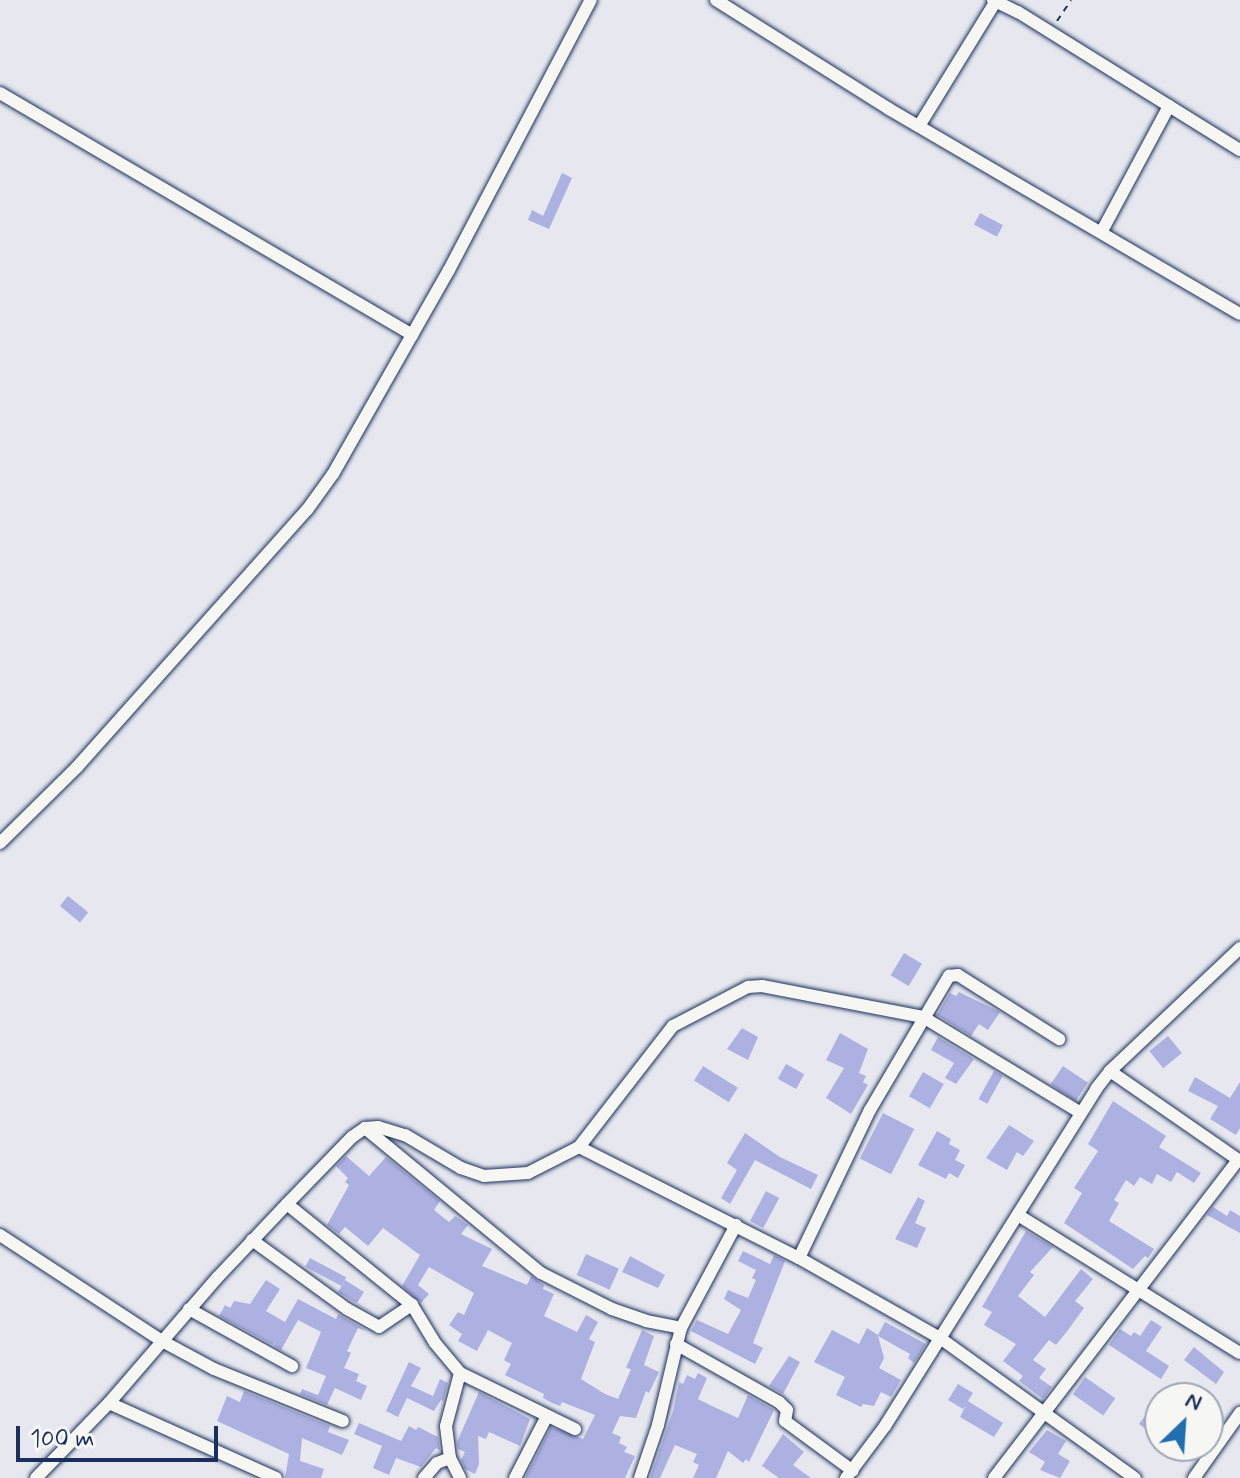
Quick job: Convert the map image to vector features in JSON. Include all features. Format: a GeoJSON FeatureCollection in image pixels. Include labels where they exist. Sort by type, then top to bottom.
{"type":"FeatureCollection","features":[{"type":"Feature","properties":{"kind":"street"},"geometry":{"type":"LineString","coordinates":[[0,843],[77,767],[307,510],[333,474],[412,335],[591,0]]}},
{"type":"Feature","properties":{"kind":"street"},"geometry":{"type":"LineString","coordinates":[[716,0],[919,126],[1240,314]]}},
{"type":"Feature","properties":{"kind":"street"},"geometry":{"type":"LineString","coordinates":[[919,126],[994,1],[1052,33],[1240,150]]}},
{"type":"Feature","properties":{"kind":"street"},"geometry":{"type":"LineString","coordinates":[[0,93],[412,335]]}},
{"type":"Feature","properties":{"kind":"street"},"geometry":{"type":"LineString","coordinates":[[1102,231],[1169,106]]}},
{"type":"Feature","properties":{"kind":"street"},"geometry":{"type":"LineString","coordinates":[[676,1344],[779,1402],[787,1410],[785,1421],[850,1474],[1018,1215],[1079,1112],[1110,1071],[1240,948]]}},
{"type":"Feature","properties":{"kind":"street"},"geometry":{"type":"LineString","coordinates":[[799,1258],[870,1110],[952,973],[1059,1039]]}},
{"type":"Feature","properties":{"kind":"street"},"geometry":{"type":"LineString","coordinates":[[40,1477],[252,1240],[365,1128],[378,1127],[405,1135],[461,1168],[484,1176],[528,1173],[579,1147],[673,1026],[740,990],[762,986],[923,1017],[1079,1112]]}},
{"type":"Feature","properties":{"kind":"street"},"geometry":{"type":"LineString","coordinates":[[994,1478],[1239,1161],[1110,1071]]}},
{"type":"Feature","properties":{"kind":"street"},"geometry":{"type":"LineString","coordinates":[[365,1128],[541,1273],[612,1309],[646,1321],[681,1328]]}},
{"type":"Feature","properties":{"kind":"street"},"geometry":{"type":"LineString","coordinates":[[579,1147],[799,1258],[940,1338],[1135,1478]]}},
{"type":"Feature","properties":{"kind":"street"},"geometry":{"type":"LineString","coordinates":[[287,1204],[412,1305],[435,1343],[460,1373],[575,1429]]}},
{"type":"Feature","properties":{"kind":"street"},"geometry":{"type":"LineString","coordinates":[[1018,1215],[1140,1288],[1240,1353]]}},
{"type":"Feature","properties":{"kind":"street"},"geometry":{"type":"LineString","coordinates":[[640,1478],[658,1425],[681,1328],[736,1225]]}},
{"type":"Feature","properties":{"kind":"street"},"geometry":{"type":"LineString","coordinates":[[0,1235],[162,1341],[225,1375],[343,1421]]}},
{"type":"Feature","properties":{"kind":"street"},"geometry":{"type":"LineString","coordinates":[[252,1240],[340,1305],[379,1327],[412,1305]]}},
{"type":"Feature","properties":{"kind":"street"},"geometry":{"type":"LineString","coordinates":[[189,1309],[292,1366]]}},
{"type":"Feature","properties":{"kind":"street"},"geometry":{"type":"LineString","coordinates":[[460,1373],[446,1426],[450,1458],[460,1478]]}},
{"type":"Feature","properties":{"kind":"street"},"geometry":{"type":"LineString","coordinates":[[109,1403],[276,1478]]}},
{"type":"Feature","properties":{"kind":"street"},"geometry":{"type":"LineString","coordinates":[[1194,1478],[1240,1413]]}},
{"type":"Feature","properties":{"kind":"street"},"geometry":{"type":"LineString","coordinates":[[515,1478],[547,1416]]}},
{"type":"Feature","properties":{"kind":"street"},"geometry":{"type":"LineString","coordinates":[[424,1478],[437,1463],[450,1458]]}},
{"type":"Feature","properties":{"kind":"path"},"geometry":{"type":"LineString","coordinates":[[1052,33],[1071,0]]}},
{"type":"Feature","properties":{"kind":"building"},"geometry":{"type":"Polygon","coordinates":[[[562,173],[572,178],[549,229],[528,220],[532,210],[543,216],[562,173]]]}},
{"type":"Feature","properties":{"kind":"building"},"geometry":{"type":"Polygon","coordinates":[[[980,213],[1003,225],[997,237],[974,224],[980,213]]]}},
{"type":"Feature","properties":{"kind":"building"},"geometry":{"type":"Polygon","coordinates":[[[68,896],[88,912],[80,922],[60,906],[68,896]]]}},
{"type":"Feature","properties":{"kind":"building"},"geometry":{"type":"Polygon","coordinates":[[[904,953],[922,964],[909,986],[891,975],[904,953]]]}},
{"type":"Feature","properties":{"kind":"building"},"geometry":{"type":"Polygon","coordinates":[[[959,992],[1000,1012],[988,1030],[979,1024],[971,1036],[937,1015],[950,993],[956,996],[959,992]]]}},
{"type":"Feature","properties":{"kind":"building"},"geometry":{"type":"Polygon","coordinates":[[[742,1028],[758,1037],[748,1060],[727,1049],[742,1028]]]}},
{"type":"Feature","properties":{"kind":"building"},"geometry":{"type":"Polygon","coordinates":[[[840,1033],[868,1049],[859,1073],[866,1076],[863,1082],[868,1085],[851,1114],[826,1098],[844,1068],[826,1060],[840,1033]]]}},
{"type":"Feature","properties":{"kind":"building"},"geometry":{"type":"Polygon","coordinates":[[[1168,1036],[1182,1053],[1163,1068],[1149,1051],[1168,1036]]]}},
{"type":"Feature","properties":{"kind":"building"},"geometry":{"type":"Polygon","coordinates":[[[938,1037],[974,1059],[956,1084],[945,1078],[954,1063],[931,1050],[938,1037]]]}},
{"type":"Feature","properties":{"kind":"building"},"geometry":{"type":"Polygon","coordinates":[[[786,1064],[804,1074],[796,1089],[778,1079],[786,1064]]]}},
{"type":"Feature","properties":{"kind":"building"},"geometry":{"type":"Polygon","coordinates":[[[703,1066],[738,1088],[729,1102],[694,1080],[703,1066]]]}},
{"type":"Feature","properties":{"kind":"building"},"geometry":{"type":"Polygon","coordinates":[[[1063,1066],[1088,1083],[1076,1101],[1051,1084],[1063,1066]]]}},
{"type":"Feature","properties":{"kind":"building"},"geometry":{"type":"Polygon","coordinates":[[[994,1071],[1003,1076],[987,1104],[978,1099],[994,1071]]]}},
{"type":"Feature","properties":{"kind":"building"},"geometry":{"type":"Polygon","coordinates":[[[923,1072],[944,1084],[930,1108],[909,1096],[923,1072]]]}},
{"type":"Feature","properties":{"kind":"building"},"geometry":{"type":"Polygon","coordinates":[[[1195,1077],[1230,1098],[1240,1082],[1240,1128],[1236,1135],[1210,1119],[1218,1106],[1188,1091],[1195,1077]]]}},
{"type":"Feature","properties":{"kind":"building"},"geometry":{"type":"Polygon","coordinates":[[[1113,1101],[1166,1136],[1159,1147],[1201,1173],[1194,1183],[1177,1172],[1171,1182],[1157,1174],[1152,1184],[1140,1177],[1134,1186],[1126,1180],[1114,1200],[1119,1203],[1109,1221],[1154,1249],[1133,1269],[1064,1223],[1082,1193],[1074,1188],[1098,1151],[1088,1144],[1113,1101]]]}},
{"type":"Feature","properties":{"kind":"building"},"geometry":{"type":"Polygon","coordinates":[[[883,1113],[914,1129],[891,1174],[860,1158],[883,1113]]]}},
{"type":"Feature","properties":{"kind":"building"},"geometry":{"type":"Polygon","coordinates":[[[1009,1125],[1034,1141],[1023,1156],[1017,1152],[1007,1170],[986,1158],[1009,1125]]]}},
{"type":"Feature","properties":{"kind":"building"},"geometry":{"type":"Polygon","coordinates":[[[937,1131],[951,1139],[949,1144],[960,1150],[955,1160],[965,1165],[958,1178],[949,1173],[946,1179],[918,1165],[937,1131]]]}},
{"type":"Feature","properties":{"kind":"building"},"geometry":{"type":"Polygon","coordinates":[[[745,1133],[780,1157],[818,1175],[811,1189],[755,1160],[730,1204],[721,1198],[737,1170],[727,1163],[745,1133]]]}},
{"type":"Feature","properties":{"kind":"building"},"geometry":{"type":"Polygon","coordinates":[[[346,1156],[369,1176],[386,1157],[440,1201],[434,1210],[449,1222],[455,1216],[468,1225],[461,1234],[492,1249],[482,1266],[527,1285],[531,1276],[544,1285],[543,1289],[554,1294],[544,1316],[577,1332],[586,1315],[598,1322],[589,1339],[595,1342],[581,1379],[605,1394],[618,1399],[631,1369],[626,1368],[642,1330],[654,1336],[644,1365],[659,1372],[649,1393],[646,1391],[636,1418],[620,1416],[612,1433],[621,1437],[619,1443],[627,1447],[624,1452],[635,1456],[625,1478],[525,1478],[551,1427],[583,1439],[595,1415],[562,1402],[560,1406],[552,1403],[543,1398],[544,1394],[505,1375],[511,1364],[504,1360],[512,1343],[488,1330],[477,1351],[458,1341],[462,1334],[449,1325],[458,1312],[464,1315],[474,1293],[429,1267],[418,1285],[429,1294],[421,1303],[402,1286],[420,1255],[383,1228],[368,1246],[345,1227],[339,1234],[327,1225],[349,1185],[345,1182],[348,1178],[336,1166],[346,1156]]]}},
{"type":"Feature","properties":{"kind":"building"},"geometry":{"type":"Polygon","coordinates":[[[766,1191],[779,1198],[763,1228],[750,1221],[766,1191]]]}},
{"type":"Feature","properties":{"kind":"building"},"geometry":{"type":"Polygon","coordinates":[[[918,1197],[925,1201],[915,1223],[926,1228],[917,1248],[895,1239],[918,1197]]]}},
{"type":"Feature","properties":{"kind":"building"},"geometry":{"type":"Polygon","coordinates":[[[1213,1207],[1227,1216],[1230,1210],[1240,1216],[1240,1233],[1207,1215],[1213,1207]]]}},
{"type":"Feature","properties":{"kind":"building"},"geometry":{"type":"Polygon","coordinates":[[[1026,1231],[1053,1247],[1030,1272],[1034,1275],[1018,1296],[1045,1317],[1081,1269],[1093,1279],[1075,1301],[1084,1308],[1068,1330],[1056,1345],[1049,1340],[1033,1360],[1046,1369],[1039,1378],[1052,1387],[1043,1399],[1019,1381],[1023,1376],[1003,1361],[1016,1344],[984,1325],[992,1312],[982,1307],[1026,1231]]]}},
{"type":"Feature","properties":{"kind":"building"},"geometry":{"type":"Polygon","coordinates":[[[743,1251],[770,1264],[774,1255],[785,1261],[753,1343],[763,1348],[755,1364],[691,1331],[697,1320],[728,1334],[741,1310],[724,1299],[728,1290],[748,1298],[756,1280],[752,1278],[756,1270],[738,1261],[743,1251]]]}},
{"type":"Feature","properties":{"kind":"building"},"geometry":{"type":"Polygon","coordinates":[[[586,1254],[619,1269],[610,1290],[577,1275],[586,1254]]]}},
{"type":"Feature","properties":{"kind":"building"},"geometry":{"type":"Polygon","coordinates":[[[630,1256],[665,1275],[658,1288],[622,1272],[630,1256]]]}},
{"type":"Feature","properties":{"kind":"building"},"geometry":{"type":"Polygon","coordinates":[[[310,1258],[346,1277],[342,1286],[305,1267],[310,1258]]]}},
{"type":"Feature","properties":{"kind":"building"},"geometry":{"type":"Polygon","coordinates":[[[266,1280],[280,1289],[266,1311],[285,1322],[298,1299],[336,1319],[338,1314],[367,1331],[358,1328],[347,1351],[351,1353],[344,1368],[359,1374],[356,1381],[367,1386],[361,1400],[335,1388],[327,1405],[300,1394],[302,1389],[318,1395],[326,1376],[306,1368],[321,1332],[298,1320],[281,1350],[274,1346],[275,1342],[273,1345],[219,1316],[225,1305],[230,1308],[234,1301],[250,1304],[266,1280]]]}},
{"type":"Feature","properties":{"kind":"building"},"geometry":{"type":"Polygon","coordinates":[[[345,1280],[364,1292],[357,1303],[376,1315],[338,1292],[345,1280]]]}},
{"type":"Feature","properties":{"kind":"building"},"geometry":{"type":"Polygon","coordinates":[[[1151,1320],[1162,1327],[1146,1351],[1169,1366],[1161,1379],[1109,1345],[1120,1329],[1131,1336],[1134,1332],[1140,1336],[1151,1320]]]}},
{"type":"Feature","properties":{"kind":"building"},"geometry":{"type":"Polygon","coordinates":[[[885,1322],[926,1344],[914,1363],[908,1358],[910,1354],[878,1336],[884,1358],[879,1368],[901,1380],[891,1397],[881,1392],[874,1406],[863,1404],[861,1407],[836,1395],[845,1377],[814,1362],[832,1330],[859,1344],[867,1328],[878,1335],[885,1322]]]}},
{"type":"Feature","properties":{"kind":"building"},"geometry":{"type":"Polygon","coordinates":[[[1194,1347],[1224,1372],[1217,1382],[1213,1382],[1184,1360],[1194,1347]]]}},
{"type":"Feature","properties":{"kind":"building"},"geometry":{"type":"Polygon","coordinates":[[[789,1356],[800,1362],[783,1394],[769,1386],[789,1356]]]}},
{"type":"Feature","properties":{"kind":"building"},"geometry":{"type":"Polygon","coordinates":[[[409,1362],[421,1368],[411,1386],[433,1396],[440,1379],[448,1383],[443,1401],[434,1411],[407,1398],[398,1417],[386,1411],[409,1362]]]}},
{"type":"Feature","properties":{"kind":"building"},"geometry":{"type":"Polygon","coordinates":[[[698,1373],[707,1378],[698,1399],[714,1407],[738,1418],[748,1395],[774,1410],[749,1462],[746,1459],[743,1463],[728,1451],[716,1478],[693,1478],[699,1465],[693,1462],[697,1454],[675,1445],[660,1478],[650,1478],[673,1411],[679,1382],[683,1384],[687,1375],[695,1379],[698,1373]]]}},
{"type":"Feature","properties":{"kind":"building"},"geometry":{"type":"Polygon","coordinates":[[[1085,1377],[1115,1398],[1103,1415],[1073,1394],[1085,1377]]]}},
{"type":"Feature","properties":{"kind":"building"},"geometry":{"type":"Polygon","coordinates":[[[958,1384],[973,1393],[968,1401],[1003,1423],[994,1437],[960,1417],[966,1405],[963,1409],[948,1400],[958,1384]]]}},
{"type":"Feature","properties":{"kind":"building"},"geometry":{"type":"Polygon","coordinates":[[[244,1391],[330,1426],[328,1432],[349,1440],[342,1455],[302,1438],[300,1461],[324,1469],[321,1478],[285,1478],[289,1454],[217,1421],[227,1396],[240,1402],[244,1391]]]}},
{"type":"Feature","properties":{"kind":"building"},"geometry":{"type":"Polygon","coordinates":[[[479,1392],[530,1419],[520,1446],[489,1432],[486,1439],[478,1436],[479,1464],[475,1474],[465,1469],[461,1460],[465,1452],[458,1449],[457,1442],[479,1392]]]}},
{"type":"Feature","properties":{"kind":"building"},"geometry":{"type":"Polygon","coordinates":[[[359,1423],[401,1441],[409,1426],[416,1430],[418,1427],[438,1437],[440,1450],[436,1448],[421,1467],[396,1458],[389,1475],[373,1468],[382,1446],[354,1434],[359,1423]]]}},
{"type":"Feature","properties":{"kind":"building"},"geometry":{"type":"Polygon","coordinates":[[[1047,1430],[1066,1441],[1058,1454],[1070,1461],[1060,1478],[1040,1470],[1045,1462],[1029,1452],[1047,1430]]]}},
{"type":"Feature","properties":{"kind":"building"},"geometry":{"type":"Polygon","coordinates":[[[783,1434],[804,1452],[793,1465],[811,1478],[779,1478],[762,1466],[783,1434]]]}}]}
